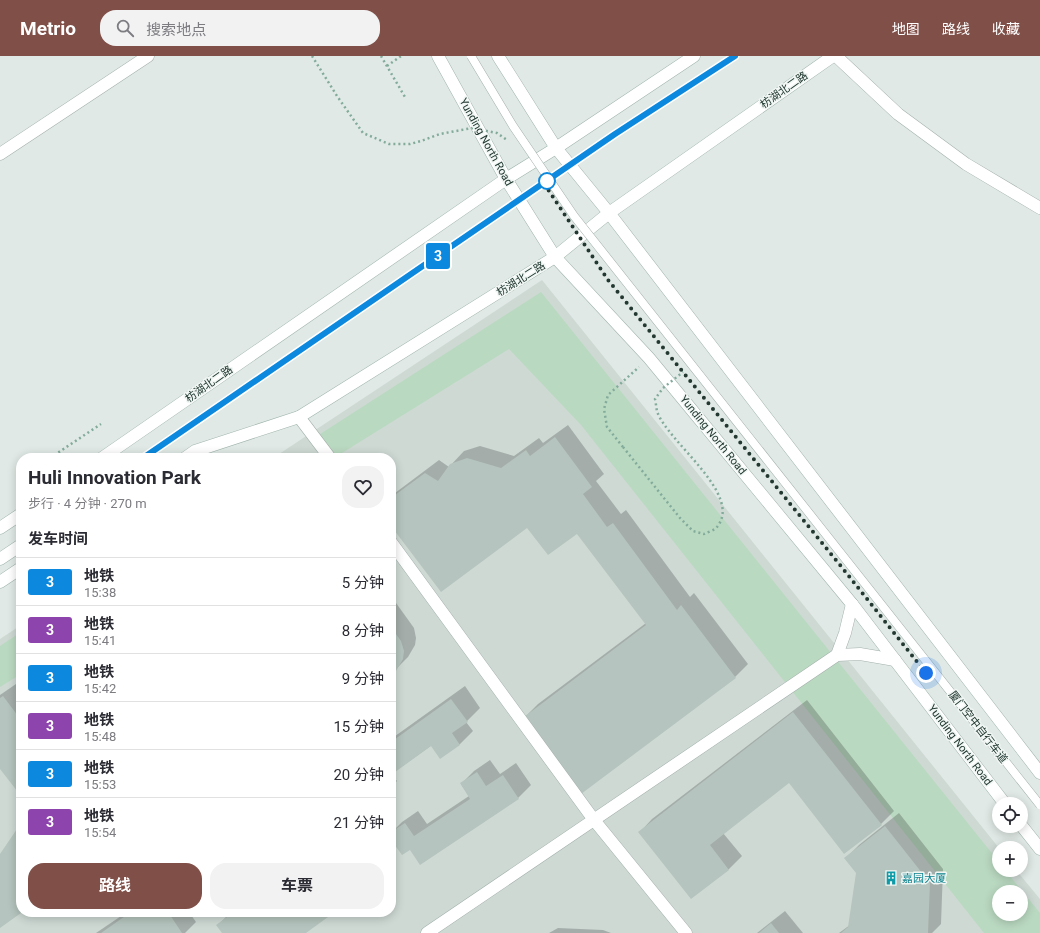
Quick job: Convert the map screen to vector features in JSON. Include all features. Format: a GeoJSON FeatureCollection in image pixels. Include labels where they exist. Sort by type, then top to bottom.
{"type":"FeatureCollection","features":[{"type":"Feature","properties":{"kind":"main road"},"geometry":{"type":"LineString","coordinates":[[0,154],[148,56]]}},
{"type":"Feature","properties":{"kind":"main road","name":"Yunding North Road"},"geometry":{"type":"LineString","coordinates":[[438,56],[506,179],[555,257],[649,358],[852,604],[1000,797]]}},
{"type":"Feature","properties":{"kind":"main road"},"geometry":{"type":"LineString","coordinates":[[498,56],[556,148],[609,213],[1040,772]]}},
{"type":"Feature","properties":{"kind":"main road","name":"枋湖北二路"},"geometry":{"type":"LineString","coordinates":[[109,453],[506,179],[556,148],[694,56]]}},
{"type":"Feature","properties":{"kind":"main road","name":"枋湖北二路"},"geometry":{"type":"LineString","coordinates":[[196,453],[300,416],[555,257],[609,213],[833,56]]}},
{"type":"Feature","properties":{"kind":"main road"},"geometry":{"type":"LineString","coordinates":[[836,56],[898,114],[966,164],[1040,208]]}},
{"type":"Feature","properties":{"kind":"main road"},"geometry":{"type":"LineString","coordinates":[[300,416],[326,453]]}},
{"type":"Feature","properties":{"kind":"main road"},"geometry":{"type":"LineString","coordinates":[[0,528],[16,517]]}},
{"type":"Feature","properties":{"kind":"main road"},"geometry":{"type":"LineString","coordinates":[[0,559],[16,548]]}},
{"type":"Feature","properties":{"kind":"main road"},"geometry":{"type":"LineString","coordinates":[[396,549],[594,820],[686,933]]}},
{"type":"Feature","properties":{"kind":"main road"},"geometry":{"type":"LineString","coordinates":[[0,582],[16,571]]}},
{"type":"Feature","properties":{"kind":"main road"},"geometry":{"type":"LineString","coordinates":[[837,655],[845,633],[852,604]]}},
{"type":"Feature","properties":{"kind":"main road"},"geometry":{"type":"LineString","coordinates":[[427,933],[837,655],[860,654],[895,660]]}},
{"type":"Feature","properties":{"kind":"main road"},"geometry":{"type":"LineString","coordinates":[[1027,833],[1040,850]]}},
{"type":"Feature","properties":{"kind":"lane"},"geometry":{"type":"LineString","coordinates":[[471,56],[513,126],[574,216],[1040,805]]}},
{"type":"Feature","properties":{"kind":"path"},"geometry":{"type":"LineString","coordinates":[[312,56],[337,96],[363,133],[389,144],[410,144],[440,134],[472,128],[497,133],[508,140]]}},
{"type":"Feature","properties":{"kind":"path"},"geometry":{"type":"LineString","coordinates":[[381,56],[404,97]]}},
{"type":"Feature","properties":{"kind":"path"},"geometry":{"type":"LineString","coordinates":[[387,66],[402,56]]}},
{"type":"Feature","properties":{"kind":"path"},"geometry":{"type":"LineString","coordinates":[[649,358],[608,395],[604,409],[607,427],[680,518],[693,531],[704,534],[717,527],[724,513],[720,496],[707,476],[665,425],[657,412],[655,399],[663,388],[683,371],[688,378]]}},
{"type":"Feature","properties":{"kind":"path"},"geometry":{"type":"LineString","coordinates":[[58,453],[101,424]]}},
{"type":"Feature","properties":{"kind":"shaded area"},"geometry":{"type":"Polygon","coordinates":[[[542,280],[993,841],[992,841],[992,877],[1022,877],[1040,899],[1040,933],[0,933],[0,639],[16,628],[16,917],[396,917],[396,453],[281,453],[542,280]]]}},
{"type":"Feature","properties":{"kind":"green space"},"geometry":{"type":"Polygon","coordinates":[[[541,292],[992,853],[992,877],[1011,877],[1017,885],[992,885],[992,921],[1028,921],[1028,898],[1040,913],[1040,933],[984,933],[581,425],[509,349],[342,453],[330,453],[317,436],[541,292]]]}},
{"type":"Feature","properties":{"kind":"green space"},"geometry":{"type":"Polygon","coordinates":[[[16,635],[16,677],[0,687],[0,646],[16,635]]]}},
{"type":"Feature","properties":{"kind":"building"},"geometry":{"type":"Polygon","coordinates":[[[555,437],[592,487],[583,494],[607,527],[613,523],[677,610],[681,605],[736,678],[581,794],[524,717],[646,625],[577,534],[548,555],[527,528],[441,592],[396,533],[396,494],[425,473],[438,481],[450,464],[467,458],[501,468],[526,450],[530,456],[555,437]]]}},
{"type":"Feature","properties":{"kind":"building"},"geometry":{"type":"Polygon","coordinates":[[[396,634],[401,641],[404,651],[403,659],[396,671],[396,634]]]}},
{"type":"Feature","properties":{"kind":"building"},"geometry":{"type":"Polygon","coordinates":[[[3,696],[16,713],[16,790],[0,769],[0,698],[3,696]]]}},
{"type":"Feature","properties":{"kind":"building"},"geometry":{"type":"Polygon","coordinates":[[[451,699],[468,722],[452,733],[460,745],[440,759],[431,746],[396,771],[396,738],[451,699]]]}},
{"type":"Feature","properties":{"kind":"building"},"geometry":{"type":"Polygon","coordinates":[[[793,712],[882,825],[844,854],[789,783],[710,845],[729,870],[691,899],[638,832],[793,712]]]}},
{"type":"Feature","properties":{"kind":"building"},"geometry":{"type":"Polygon","coordinates":[[[477,772],[486,786],[503,775],[519,799],[420,865],[410,850],[402,855],[396,847],[396,829],[405,823],[414,836],[470,799],[460,783],[477,772]]]}},
{"type":"Feature","properties":{"kind":"building","name":"嘉园大厦"},"geometry":{"type":"Polygon","coordinates":[[[885,826],[930,883],[928,933],[841,933],[848,927],[856,873],[844,858],[885,826]]]}},
{"type":"Feature","properties":{"kind":"building"},"geometry":{"type":"Polygon","coordinates":[[[16,830],[16,917],[0,928],[0,854],[16,830]]]}},
{"type":"Feature","properties":{"kind":"building"},"geometry":{"type":"Polygon","coordinates":[[[124,917],[171,917],[182,933],[101,933],[124,917]]]}},
{"type":"Feature","properties":{"kind":"building"},"geometry":{"type":"Polygon","coordinates":[[[227,917],[328,917],[306,933],[222,933],[216,925],[227,917]]]}},
{"type":"Feature","properties":{"kind":"building"},"geometry":{"type":"Polygon","coordinates":[[[771,923],[779,933],[759,933],[771,923]]]}},
{"type":"Feature","properties":{"kind":"metro line","name":"3"},"geometry":{"type":"LineString","coordinates":[[150,453],[615,134],[735,56]]}},
{"type":"Feature","properties":{"kind":"place","name":"嘉园大厦"},"geometry":{"type":"Point","coordinates":[891,878]}},
{"type":"Feature","properties":{"kind":"route"},"geometry":{"type":"LineString","coordinates":[[547,181],[543,182],[608,280],[926,673]]}}]}
